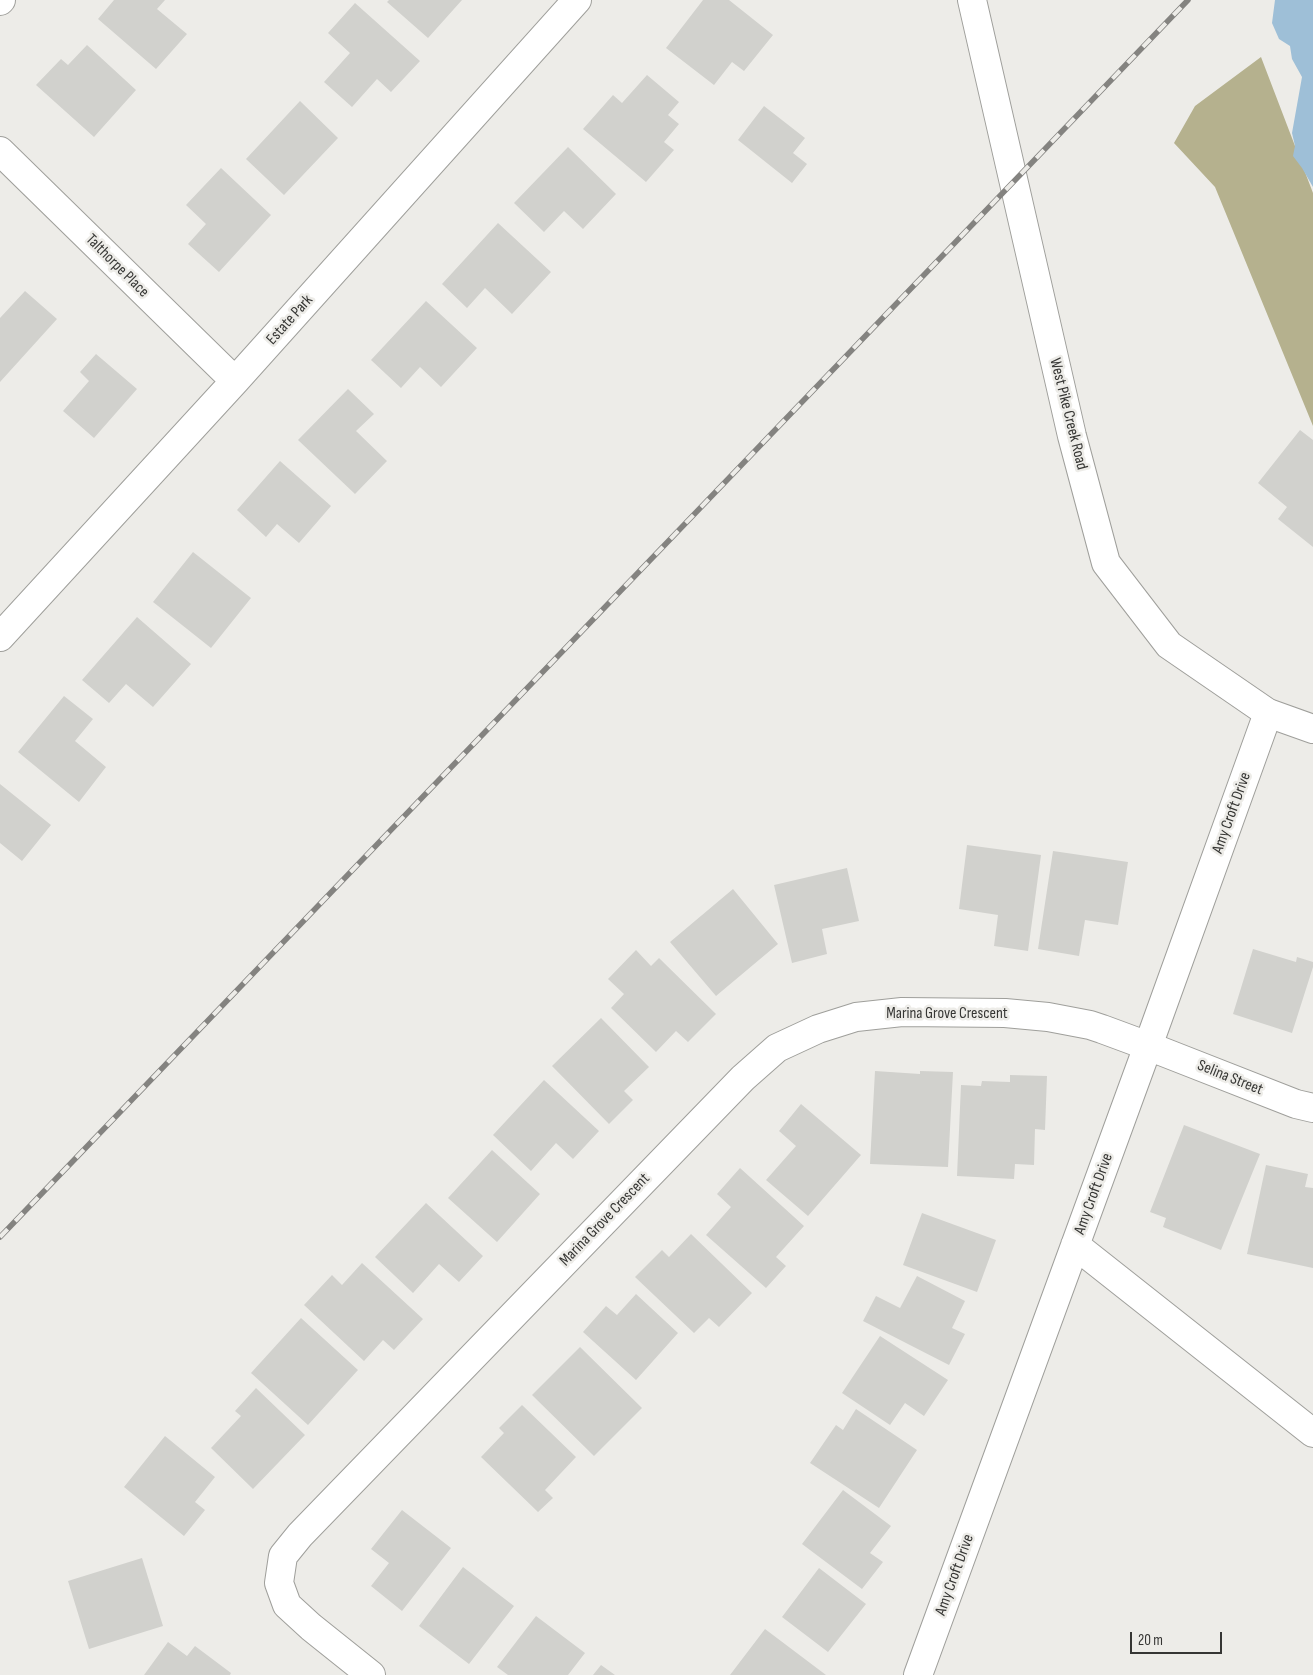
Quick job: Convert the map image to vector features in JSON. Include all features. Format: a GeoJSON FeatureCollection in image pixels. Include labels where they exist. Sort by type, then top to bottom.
{"type":"FeatureCollection","features":[{"type":"Feature","properties":{"kind":"street","name":"Estate Park"},"geometry":{"type":"LineString","coordinates":[[0,637],[235,381],[576,0]]}},
{"type":"Feature","properties":{"kind":"street","name":"West Pike Creek Road"},"geometry":{"type":"LineString","coordinates":[[972,0],[1072,436],[1106,563],[1169,645],[1268,713],[1313,729]]}},
{"type":"Feature","properties":{"kind":"street","name":"Talthorpe Place"},"geometry":{"type":"LineString","coordinates":[[0,151],[235,381]]}},
{"type":"Feature","properties":{"kind":"street","name":"Amy Croft Drive"},"geometry":{"type":"LineString","coordinates":[[918,1675],[1268,713]]}},
{"type":"Feature","properties":{"kind":"street","name":"Marina Grove Crescent"},"geometry":{"type":"LineString","coordinates":[[371,1675],[310,1627],[287,1605],[280,1583],[283,1556],[307,1528],[730,1092],[777,1048],[818,1029],[856,1016],[902,1012],[1005,1013],[1048,1017],[1090,1025],[1148,1046]]}},
{"type":"Feature","properties":{"kind":"street","name":"Selina Street"},"geometry":{"type":"LineString","coordinates":[[1148,1046],[1296,1104],[1313,1108]]}},
{"type":"Feature","properties":{"kind":"street"},"geometry":{"type":"LineString","coordinates":[[1075,1245],[1313,1433]]}},
{"type":"Feature","properties":{"kind":"shaded area"},"geometry":{"type":"Polygon","coordinates":[[[1261,57],[1313,193],[1313,426],[1215,187],[1174,143],[1195,106],[1261,57]]]}},
{"type":"Feature","properties":{"kind":"water"},"geometry":{"type":"Polygon","coordinates":[[[1275,0],[1313,0],[1313,187],[1293,156],[1295,146],[1292,133],[1302,77],[1292,59],[1290,46],[1279,39],[1272,23],[1275,0]]]}},
{"type":"Feature","properties":{"kind":"building"},"geometry":{"type":"Polygon","coordinates":[[[114,0],[165,0],[157,9],[187,34],[156,69],[98,19],[114,0]]]}},
{"type":"Feature","properties":{"kind":"building"},"geometry":{"type":"Polygon","coordinates":[[[389,0],[462,0],[428,38],[387,2],[389,0]]]}},
{"type":"Feature","properties":{"kind":"building"},"geometry":{"type":"Polygon","coordinates":[[[703,0],[729,0],[773,35],[744,71],[732,62],[714,85],[666,48],[703,0]]]}},
{"type":"Feature","properties":{"kind":"building"},"geometry":{"type":"Polygon","coordinates":[[[355,3],[420,61],[391,92],[377,79],[352,107],[324,82],[350,53],[328,33],[355,3]]]}},
{"type":"Feature","properties":{"kind":"building"},"geometry":{"type":"Polygon","coordinates":[[[87,45],[136,90],[94,137],[36,85],[61,59],[68,65],[87,45]]]}},
{"type":"Feature","properties":{"kind":"building"},"geometry":{"type":"Polygon","coordinates":[[[647,75],[679,102],[668,115],[679,124],[664,142],[674,150],[646,182],[583,129],[613,95],[622,103],[647,75]]]}},
{"type":"Feature","properties":{"kind":"building"},"geometry":{"type":"Polygon","coordinates":[[[300,101],[338,138],[284,195],[246,159],[300,101]]]}},
{"type":"Feature","properties":{"kind":"building"},"geometry":{"type":"Polygon","coordinates":[[[764,106],[805,138],[793,153],[807,164],[792,183],[738,140],[764,106]]]}},
{"type":"Feature","properties":{"kind":"building"},"geometry":{"type":"Polygon","coordinates":[[[568,147],[616,194],[583,229],[564,211],[544,232],[514,203],[568,147]]]}},
{"type":"Feature","properties":{"kind":"building"},"geometry":{"type":"Polygon","coordinates":[[[221,168],[271,215],[219,272],[188,244],[206,224],[186,205],[221,168]]]}},
{"type":"Feature","properties":{"kind":"building"},"geometry":{"type":"Polygon","coordinates":[[[498,223],[551,272],[512,314],[485,288],[467,308],[442,284],[498,223]]]}},
{"type":"Feature","properties":{"kind":"building"},"geometry":{"type":"Polygon","coordinates":[[[25,291],[57,319],[0,382],[0,318],[25,291]]]}},
{"type":"Feature","properties":{"kind":"building"},"geometry":{"type":"Polygon","coordinates":[[[426,301],[477,348],[441,387],[420,367],[401,388],[371,360],[426,301]]]}},
{"type":"Feature","properties":{"kind":"building"},"geometry":{"type":"Polygon","coordinates":[[[96,354],[137,389],[94,438],[63,411],[89,381],[80,372],[96,354]]]}},
{"type":"Feature","properties":{"kind":"building"},"geometry":{"type":"Polygon","coordinates":[[[348,389],[374,414],[356,431],[387,461],[355,494],[298,440],[348,389]]]}},
{"type":"Feature","properties":{"kind":"building"},"geometry":{"type":"Polygon","coordinates":[[[1300,430],[1313,440],[1313,547],[1278,519],[1287,507],[1258,483],[1300,430]]]}},
{"type":"Feature","properties":{"kind":"building"},"geometry":{"type":"Polygon","coordinates":[[[280,461],[331,506],[299,543],[277,524],[266,537],[237,510],[280,461]]]}},
{"type":"Feature","properties":{"kind":"building"},"geometry":{"type":"Polygon","coordinates":[[[193,552],[251,598],[211,648],[153,602],[193,552]]]}},
{"type":"Feature","properties":{"kind":"building"},"geometry":{"type":"Polygon","coordinates":[[[137,617],[191,664],[153,707],[126,684],[109,703],[82,680],[137,617]]]}},
{"type":"Feature","properties":{"kind":"building"},"geometry":{"type":"Polygon","coordinates":[[[64,696],[93,719],[75,741],[106,767],[79,802],[18,752],[64,696]]]}},
{"type":"Feature","properties":{"kind":"building"},"geometry":{"type":"Polygon","coordinates":[[[0,784],[51,825],[22,861],[0,843],[0,784]]]}},
{"type":"Feature","properties":{"kind":"building"},"geometry":{"type":"Polygon","coordinates":[[[967,845],[1041,855],[1028,951],[994,946],[998,915],[959,909],[967,845]]]}},
{"type":"Feature","properties":{"kind":"building"},"geometry":{"type":"Polygon","coordinates":[[[1053,851],[1128,862],[1118,925],[1085,920],[1079,956],[1038,949],[1053,851]]]}},
{"type":"Feature","properties":{"kind":"building"},"geometry":{"type":"Polygon","coordinates":[[[847,868],[859,921],[822,929],[827,954],[792,963],[774,885],[847,868]]]}},
{"type":"Feature","properties":{"kind":"building"},"geometry":{"type":"Polygon","coordinates":[[[733,889],[778,944],[716,996],[670,942],[733,889]]]}},
{"type":"Feature","properties":{"kind":"building"},"geometry":{"type":"Polygon","coordinates":[[[1253,949],[1296,962],[1297,957],[1313,962],[1292,1033],[1233,1014],[1253,949]]]}},
{"type":"Feature","properties":{"kind":"building"},"geometry":{"type":"Polygon","coordinates":[[[636,950],[651,966],[659,958],[716,1014],[688,1042],[676,1031],[656,1052],[611,1008],[624,994],[608,979],[636,950]]]}},
{"type":"Feature","properties":{"kind":"building"},"geometry":{"type":"Polygon","coordinates":[[[601,1018],[649,1067],[624,1091],[633,1100],[609,1124],[552,1066],[601,1018]]]}},
{"type":"Feature","properties":{"kind":"building"},"geometry":{"type":"Polygon","coordinates":[[[875,1071],[920,1074],[920,1071],[953,1072],[948,1167],[870,1164],[875,1071]]]}},
{"type":"Feature","properties":{"kind":"building"},"geometry":{"type":"Polygon","coordinates":[[[1010,1075],[1047,1076],[1045,1130],[1035,1129],[1034,1165],[1015,1164],[1014,1179],[957,1176],[961,1085],[981,1086],[982,1081],[1010,1082],[1010,1075]]]}},
{"type":"Feature","properties":{"kind":"building"},"geometry":{"type":"Polygon","coordinates":[[[544,1080],[599,1131],[573,1159],[556,1143],[531,1171],[493,1135],[544,1080]]]}},
{"type":"Feature","properties":{"kind":"building"},"geometry":{"type":"Polygon","coordinates":[[[801,1104],[861,1155],[808,1216],[766,1180],[796,1146],[779,1131],[801,1104]]]}},
{"type":"Feature","properties":{"kind":"building"},"geometry":{"type":"Polygon","coordinates":[[[1184,1125],[1260,1154],[1221,1250],[1163,1227],[1166,1218],[1150,1212],[1184,1125]]]}},
{"type":"Feature","properties":{"kind":"building"},"geometry":{"type":"Polygon","coordinates":[[[492,1150],[540,1194],[497,1242],[448,1198],[492,1150]]]}},
{"type":"Feature","properties":{"kind":"building"},"geometry":{"type":"Polygon","coordinates":[[[1266,1165],[1308,1174],[1305,1187],[1313,1188],[1313,1268],[1247,1254],[1266,1165]]]}},
{"type":"Feature","properties":{"kind":"building"},"geometry":{"type":"Polygon","coordinates":[[[740,1168],[804,1226],[776,1257],[786,1266],[766,1288],[706,1235],[731,1207],[717,1194],[740,1168]]]}},
{"type":"Feature","properties":{"kind":"building"},"geometry":{"type":"Polygon","coordinates":[[[426,1203],[483,1256],[459,1282],[439,1264],[413,1293],[375,1257],[426,1203]]]}},
{"type":"Feature","properties":{"kind":"building"},"geometry":{"type":"Polygon","coordinates":[[[922,1213],[996,1240],[977,1292],[903,1265],[922,1213]]]}},
{"type":"Feature","properties":{"kind":"building"},"geometry":{"type":"Polygon","coordinates":[[[691,1234],[752,1293],[719,1327],[709,1318],[694,1333],[635,1277],[662,1250],[669,1257],[691,1234]]]}},
{"type":"Feature","properties":{"kind":"building"},"geometry":{"type":"Polygon","coordinates":[[[362,1263],[423,1319],[394,1350],[383,1340],[364,1361],[304,1305],[332,1275],[342,1285],[362,1263]]]}},
{"type":"Feature","properties":{"kind":"building"},"geometry":{"type":"Polygon","coordinates":[[[917,1276],[965,1301],[952,1328],[965,1334],[949,1365],[863,1321],[876,1296],[900,1308],[917,1276]]]}},
{"type":"Feature","properties":{"kind":"building"},"geometry":{"type":"Polygon","coordinates":[[[636,1294],[678,1333],[636,1380],[583,1332],[606,1306],[617,1315],[636,1294]]]}},
{"type":"Feature","properties":{"kind":"building"},"geometry":{"type":"Polygon","coordinates":[[[301,1318],[358,1370],[308,1425],[251,1373],[301,1318]]]}},
{"type":"Feature","properties":{"kind":"building"},"geometry":{"type":"Polygon","coordinates":[[[880,1336],[948,1380],[924,1416],[905,1403],[890,1425],[842,1393],[880,1336]]]}},
{"type":"Feature","properties":{"kind":"building"},"geometry":{"type":"Polygon","coordinates":[[[580,1347],[642,1408],[594,1456],[532,1395],[580,1347]]]}},
{"type":"Feature","properties":{"kind":"building"},"geometry":{"type":"Polygon","coordinates":[[[256,1388],[305,1435],[253,1489],[211,1448],[241,1416],[235,1411],[256,1388]]]}},
{"type":"Feature","properties":{"kind":"building"},"geometry":{"type":"Polygon","coordinates":[[[522,1405],[576,1457],[545,1490],[553,1498],[538,1512],[481,1457],[504,1433],[499,1428],[522,1405]]]}},
{"type":"Feature","properties":{"kind":"building"},"geometry":{"type":"Polygon","coordinates":[[[856,1409],[917,1450],[879,1508],[810,1463],[836,1425],[843,1430],[856,1409]]]}},
{"type":"Feature","properties":{"kind":"building"},"geometry":{"type":"Polygon","coordinates":[[[165,1436],[215,1477],[195,1502],[205,1510],[184,1536],[124,1487],[165,1436]]]}},
{"type":"Feature","properties":{"kind":"building"},"geometry":{"type":"Polygon","coordinates":[[[843,1490],[891,1526],[870,1553],[883,1562],[862,1589],[802,1544],[843,1490]]]}},
{"type":"Feature","properties":{"kind":"building"},"geometry":{"type":"Polygon","coordinates":[[[402,1510],[451,1548],[402,1611],[371,1586],[389,1563],[371,1549],[402,1510]]]}},
{"type":"Feature","properties":{"kind":"building"},"geometry":{"type":"Polygon","coordinates":[[[142,1558],[163,1626],[89,1649],[68,1581],[142,1558]]]}},
{"type":"Feature","properties":{"kind":"building"},"geometry":{"type":"Polygon","coordinates":[[[463,1567],[514,1606],[469,1664],[419,1626],[463,1567]]]}},
{"type":"Feature","properties":{"kind":"building"},"geometry":{"type":"Polygon","coordinates":[[[819,1568],[866,1604],[828,1652],[782,1617],[819,1568]]]}},
{"type":"Feature","properties":{"kind":"building"},"geometry":{"type":"Polygon","coordinates":[[[536,1616],[585,1653],[568,1675],[508,1675],[497,1667],[536,1616]]]}},
{"type":"Feature","properties":{"kind":"building"},"geometry":{"type":"Polygon","coordinates":[[[765,1629],[826,1675],[730,1675],[765,1629]]]}},
{"type":"Feature","properties":{"kind":"building"},"geometry":{"type":"Polygon","coordinates":[[[168,1642],[187,1656],[195,1646],[231,1673],[230,1675],[144,1675],[168,1642]]]}},
{"type":"Feature","properties":{"kind":"building"},"geometry":{"type":"Polygon","coordinates":[[[601,1665],[615,1675],[593,1675],[601,1665]]]}},
{"type":"Feature","properties":{"kind":"railway"},"geometry":{"type":"LineString","coordinates":[[0,1237],[1188,0]]}}]}
